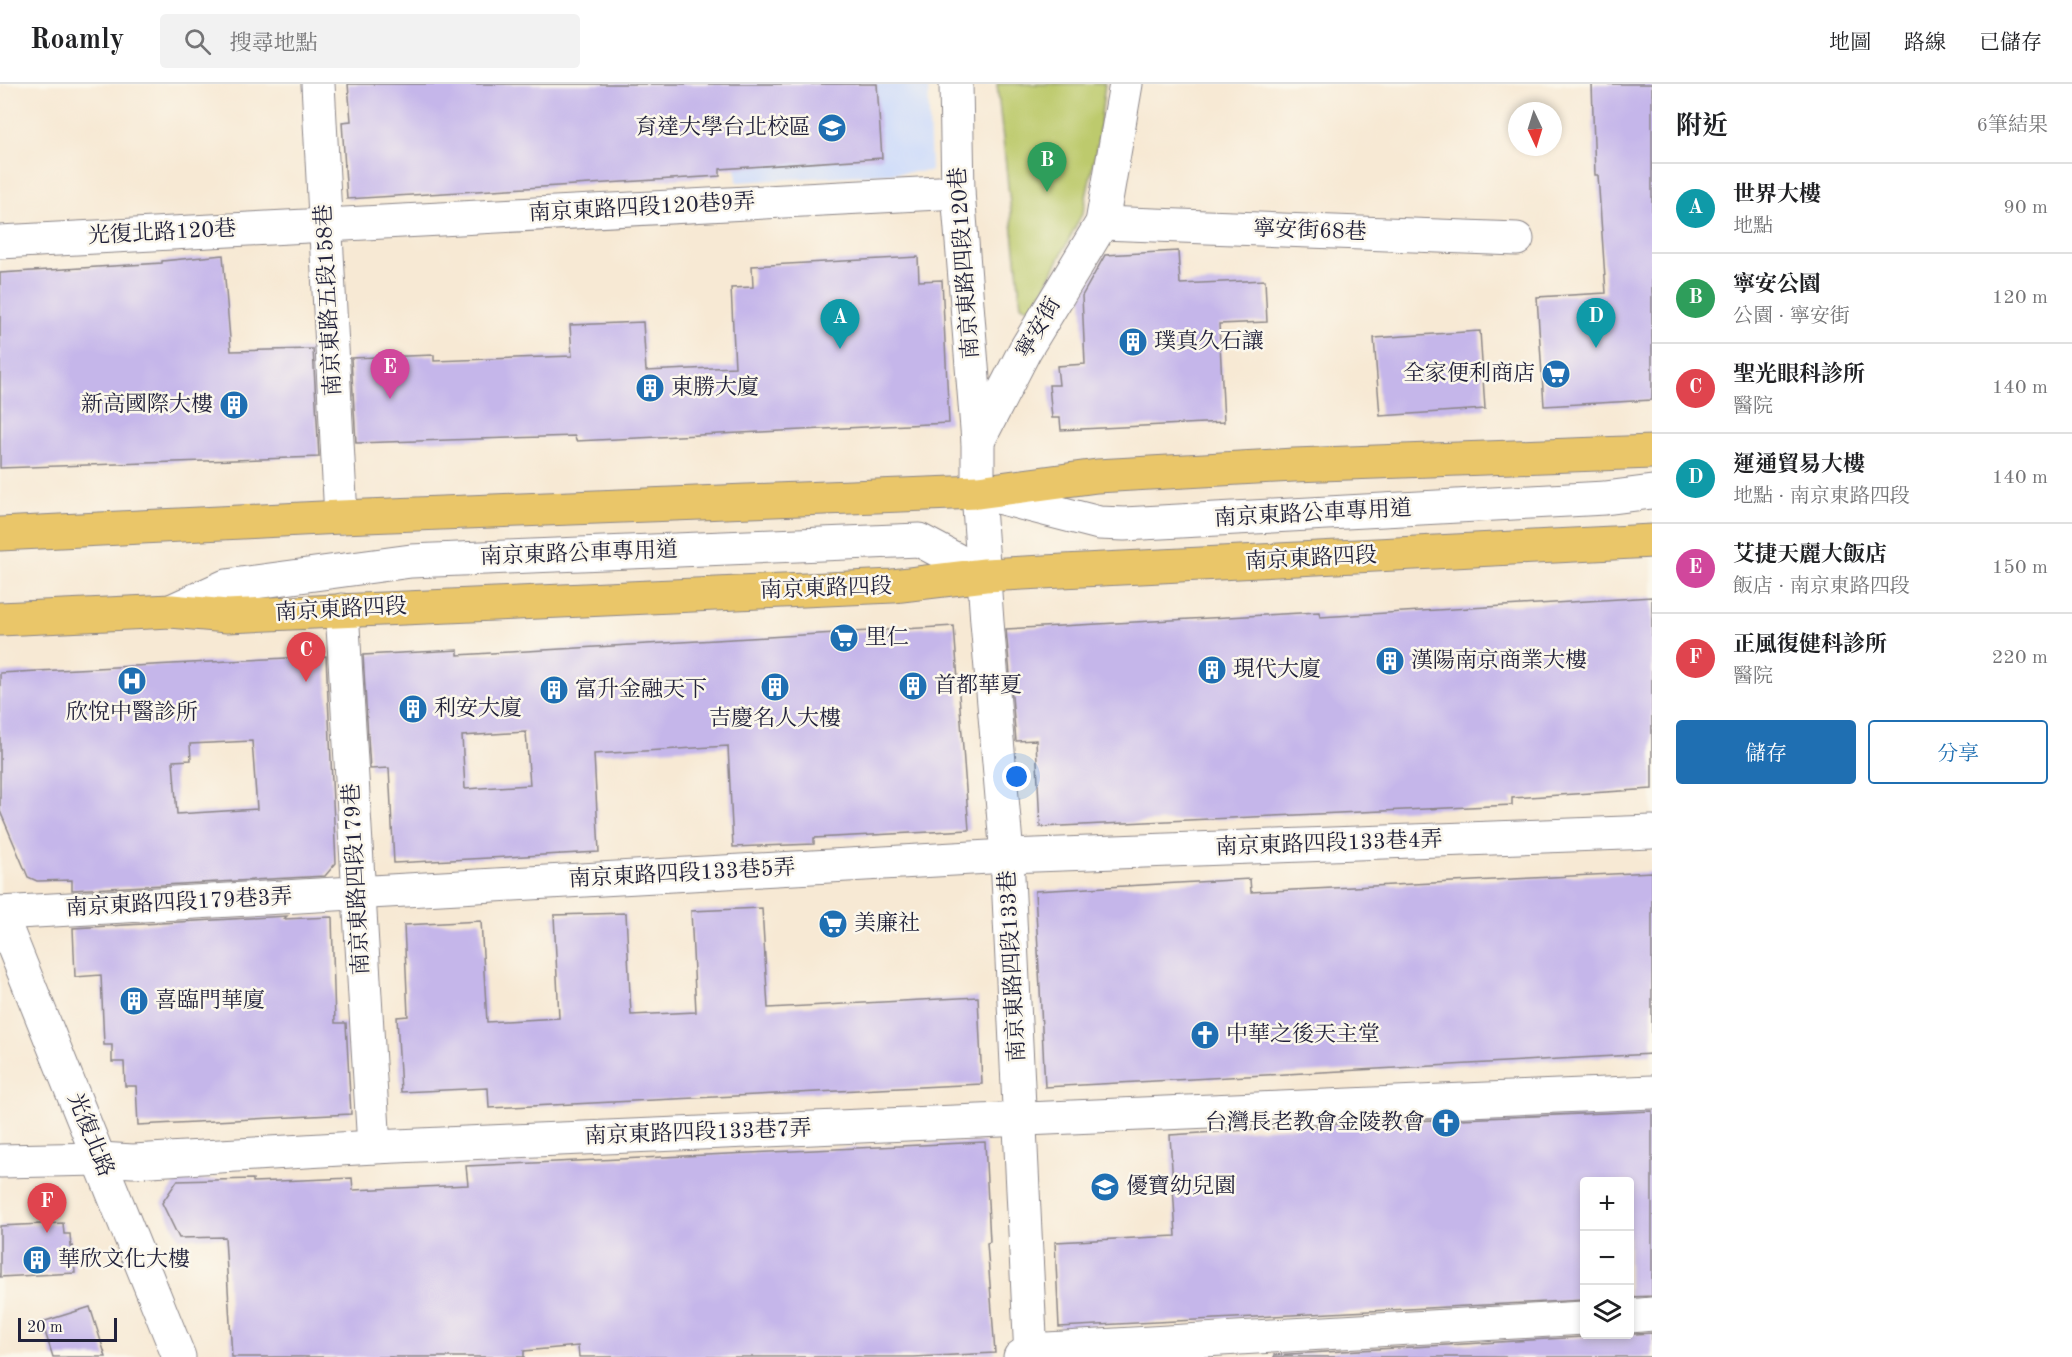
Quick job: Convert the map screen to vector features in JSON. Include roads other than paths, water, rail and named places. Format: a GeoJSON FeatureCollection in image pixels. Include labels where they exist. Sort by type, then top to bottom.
{"type":"FeatureCollection","features":[{"type":"Feature","properties":{"kind":"main road"},"geometry":{"type":"LineString","coordinates":[[0,534],[341,517],[978,492],[1097,476],[1294,465],[1652,452]]}},
{"type":"Feature","properties":{"kind":"main road","name":"南京東路四段"},"geometry":{"type":"LineString","coordinates":[[0,619],[171,611],[227,616],[912,585],[985,575],[1652,541]]}},
{"type":"Feature","properties":{"kind":"street","name":"南京東路五段158巷"},"geometry":{"type":"LineString","coordinates":[[318,84],[341,517]]}},
{"type":"Feature","properties":{"kind":"street","name":"南京東路四段120巷"},"geometry":{"type":"LineString","coordinates":[[956,84],[958,192],[978,441]]}},
{"type":"Feature","properties":{"kind":"street","name":"寧安街"},"geometry":{"type":"LineString","coordinates":[[985,575],[978,492],[978,441],[1025,350],[1102,223],[1126,84]]}},
{"type":"Feature","properties":{"kind":"street","name":"南京東路四段120巷9弄"},"geometry":{"type":"LineString","coordinates":[[325,225],[958,192]]}},
{"type":"Feature","properties":{"kind":"street","name":"寧安街68巷"},"geometry":{"type":"LineString","coordinates":[[1102,223],[1517,239]]}},
{"type":"Feature","properties":{"kind":"street","name":"光復北路120巷"},"geometry":{"type":"LineString","coordinates":[[0,242],[325,225]]}},
{"type":"Feature","properties":{"kind":"street","name":"南京東路公車專用道"},"geometry":{"type":"LineString","coordinates":[[978,492],[1099,523],[1124,524],[1605,498],[1652,492]]}},
{"type":"Feature","properties":{"kind":"street","name":"南京東路公車專用道"},"geometry":{"type":"LineString","coordinates":[[171,611],[226,586],[411,561],[919,540],[985,575]]}},
{"type":"Feature","properties":{"kind":"street","name":"南京東路四段133巷"},"geometry":{"type":"LineString","coordinates":[[985,575],[1007,856],[1021,1120],[1027,1355]]}},
{"type":"Feature","properties":{"kind":"street","name":"南京東路四段179巷"},"geometry":{"type":"LineString","coordinates":[[342,610],[357,893],[374,1147]]}},
{"type":"Feature","properties":{"kind":"street","name":"南京東路四段133巷4弄"},"geometry":{"type":"LineString","coordinates":[[1007,856],[1652,832]]}},
{"type":"Feature","properties":{"kind":"street","name":"南京東路四段133巷5弄"},"geometry":{"type":"LineString","coordinates":[[357,893],[1007,856]]}},
{"type":"Feature","properties":{"kind":"street","name":"南京東路四段179巷3弄"},"geometry":{"type":"LineString","coordinates":[[0,913],[357,893]]}},
{"type":"Feature","properties":{"kind":"street","name":"光復北路"},"geometry":{"type":"LineString","coordinates":[[0,913],[179,1357]]}},
{"type":"Feature","properties":{"kind":"street","name":"南京東路四段133巷7弄"},"geometry":{"type":"LineString","coordinates":[[0,1161],[100,1159],[133,1161],[374,1147],[1652,1092]]}},
{"type":"Feature","properties":{"kind":"street"},"geometry":{"type":"LineString","coordinates":[[1634,1316],[1652,1314]]}},
{"type":"Feature","properties":{"kind":"street"},"geometry":{"type":"LineString","coordinates":[[1027,1355],[1580,1318]]}},
{"type":"Feature","properties":{"kind":"place","name":"育達大學台北校區"},"geometry":{"type":"Point","coordinates":[832,128]}},
{"type":"Feature","properties":{"kind":"place","name":"寧安公園"},"geometry":{"type":"Point","coordinates":[1047,192]}},
{"type":"Feature","properties":{"kind":"place","name":"璞真久石讓"},"geometry":{"type":"Point","coordinates":[1133,342]}},
{"type":"Feature","properties":{"kind":"place","name":"運通貿易大樓"},"geometry":{"type":"Point","coordinates":[1596,348]}},
{"type":"Feature","properties":{"kind":"place","name":"世界大樓"},"geometry":{"type":"Point","coordinates":[840,349]}},
{"type":"Feature","properties":{"kind":"place","name":"全家便利商店"},"geometry":{"type":"Point","coordinates":[1556,374]}},
{"type":"Feature","properties":{"kind":"place","name":"東勝大廈"},"geometry":{"type":"Point","coordinates":[650,388]}},
{"type":"Feature","properties":{"kind":"place","name":"艾捷天麗大飯店"},"geometry":{"type":"Point","coordinates":[390,399]}},
{"type":"Feature","properties":{"kind":"place","name":"新高國際大樓"},"geometry":{"type":"Point","coordinates":[234,405]}},
{"type":"Feature","properties":{"kind":"place","name":"里仁"},"geometry":{"type":"Point","coordinates":[844,638]}},
{"type":"Feature","properties":{"kind":"place","name":"漢陽南京商業大樓"},"geometry":{"type":"Point","coordinates":[1390,661]}},
{"type":"Feature","properties":{"kind":"place","name":"現代大廈"},"geometry":{"type":"Point","coordinates":[1212,670]}},
{"type":"Feature","properties":{"kind":"place","name":"欣悅中醫診所"},"geometry":{"type":"Point","coordinates":[132,681]}},
{"type":"Feature","properties":{"kind":"place","name":"聖光眼科診所"},"geometry":{"type":"Point","coordinates":[306,682]}},
{"type":"Feature","properties":{"kind":"place","name":"首都華夏"},"geometry":{"type":"Point","coordinates":[913,686]}},
{"type":"Feature","properties":{"kind":"place","name":"吉慶名人大樓"},"geometry":{"type":"Point","coordinates":[775,687]}},
{"type":"Feature","properties":{"kind":"place","name":"富升金融天下"},"geometry":{"type":"Point","coordinates":[554,690]}},
{"type":"Feature","properties":{"kind":"place","name":"利安大廈"},"geometry":{"type":"Point","coordinates":[413,709]}},
{"type":"Feature","properties":{"kind":"place","name":"美廉社"},"geometry":{"type":"Point","coordinates":[833,924]}},
{"type":"Feature","properties":{"kind":"place","name":"喜臨門華廈"},"geometry":{"type":"Point","coordinates":[134,1001]}},
{"type":"Feature","properties":{"kind":"place","name":"中華之後天主堂"},"geometry":{"type":"Point","coordinates":[1205,1035]}},
{"type":"Feature","properties":{"kind":"place","name":"台灣長老教會金陵教會"},"geometry":{"type":"Point","coordinates":[1446,1123]}},
{"type":"Feature","properties":{"kind":"place","name":"優寶幼兒園"},"geometry":{"type":"Point","coordinates":[1105,1187]}},
{"type":"Feature","properties":{"kind":"place","name":"正風復健科診所"},"geometry":{"type":"Point","coordinates":[47,1233]}},
{"type":"Feature","properties":{"kind":"place","name":"華欣文化大樓"},"geometry":{"type":"Point","coordinates":[37,1260]}}]}
